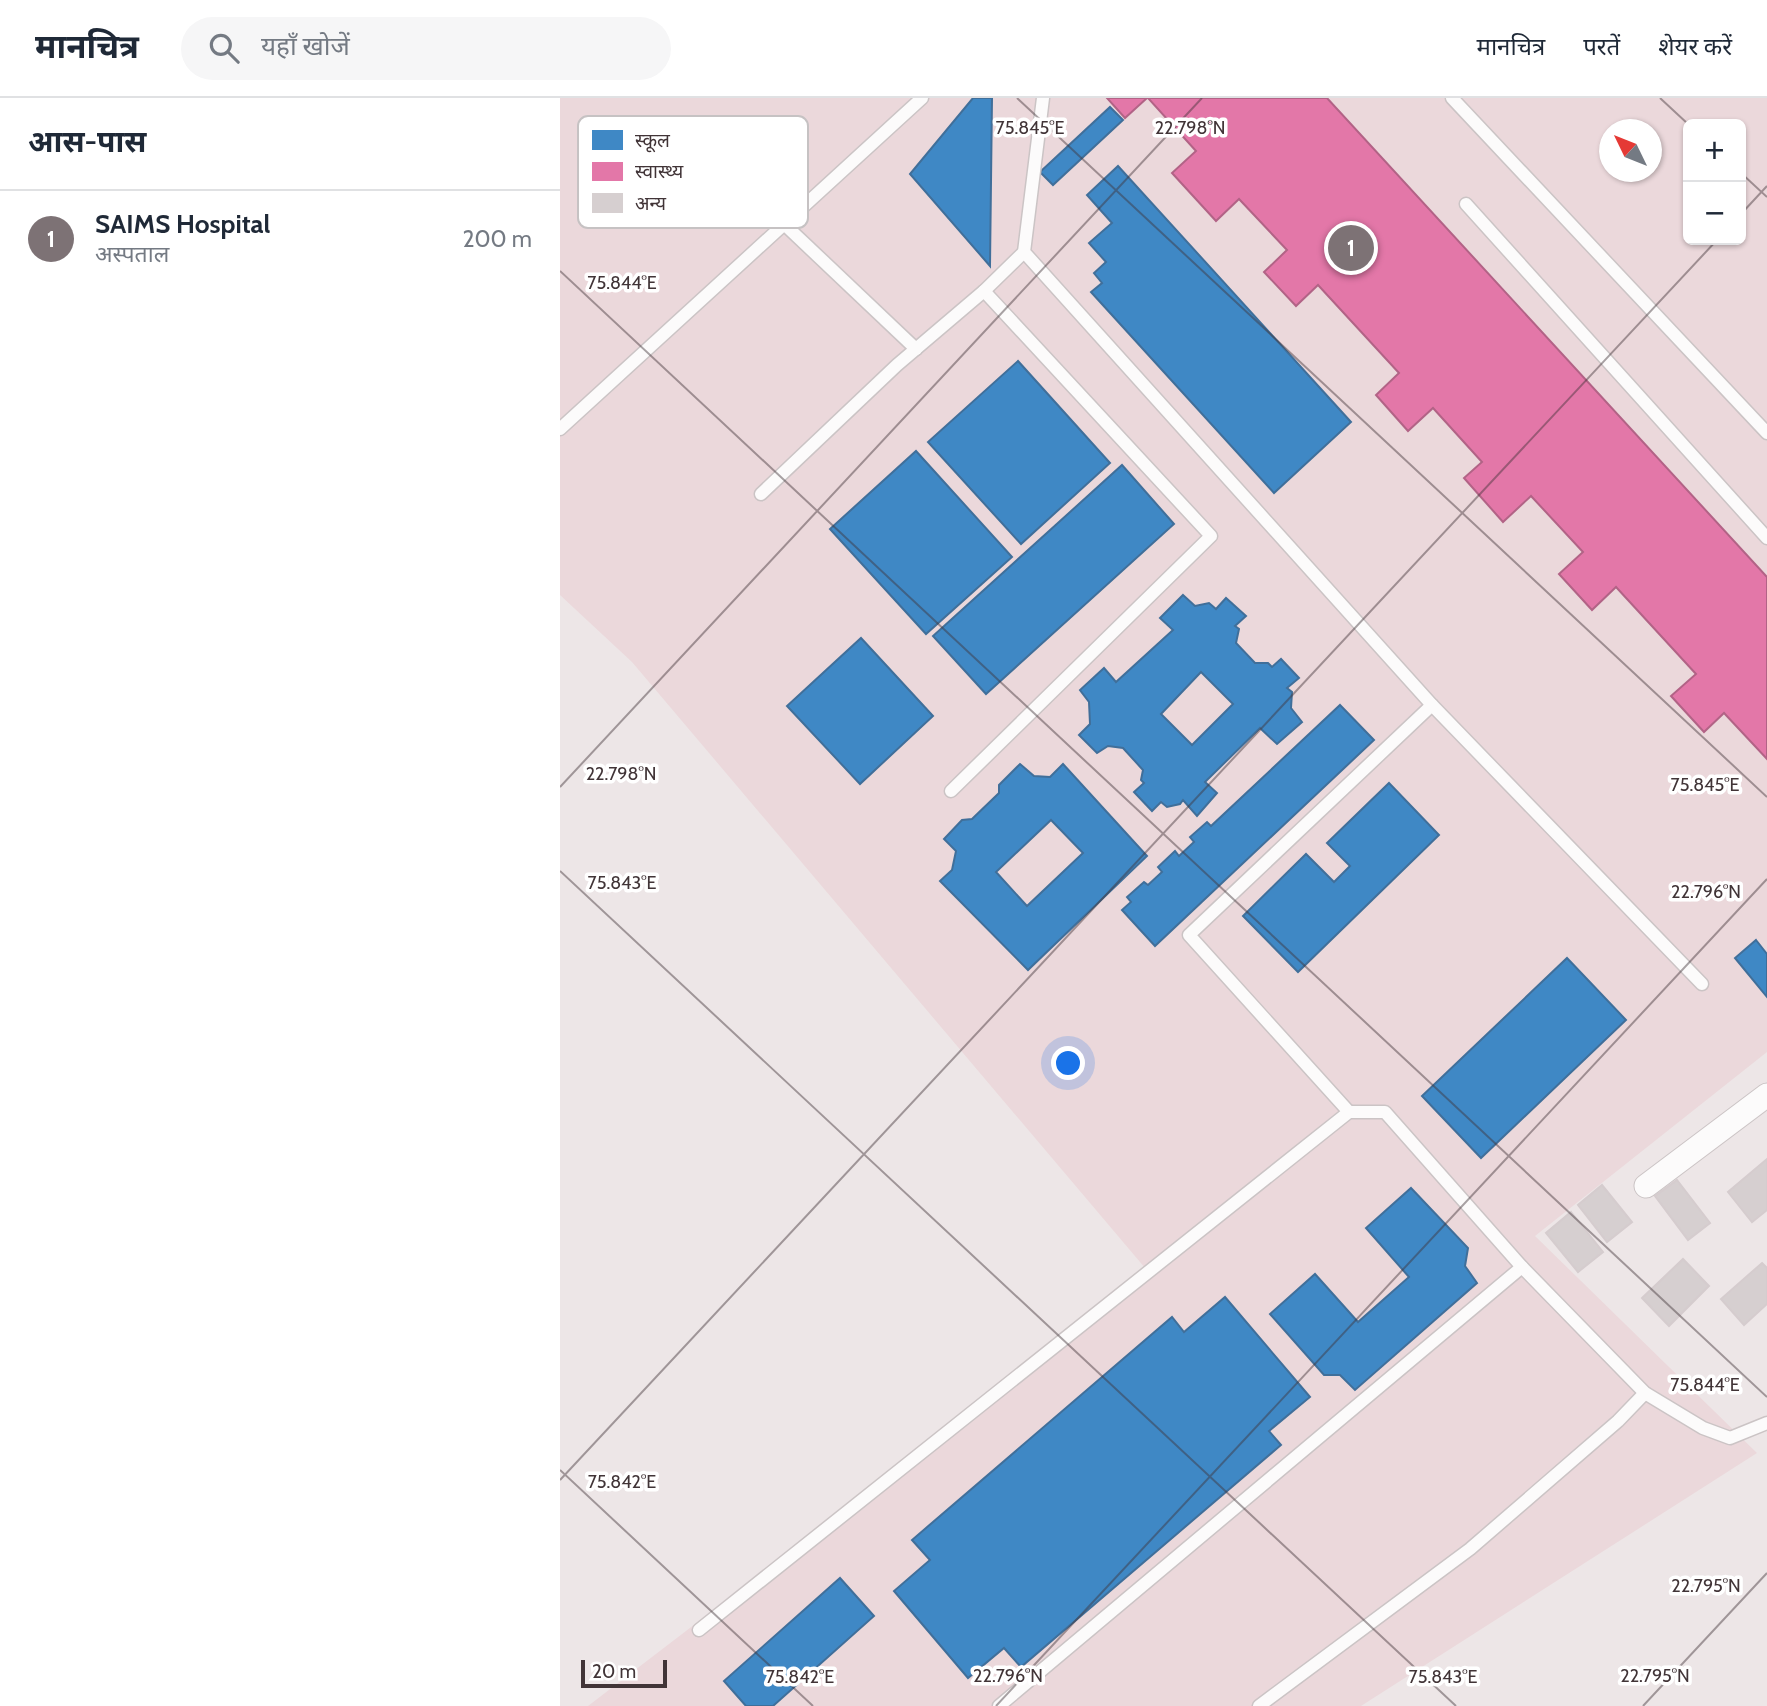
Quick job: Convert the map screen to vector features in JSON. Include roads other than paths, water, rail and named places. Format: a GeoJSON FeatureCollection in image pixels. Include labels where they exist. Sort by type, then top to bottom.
{"type":"FeatureCollection","features":[{"type":"Feature","properties":{"kind":"street"},"geometry":{"type":"LineString","coordinates":[[1646,1186],[1767,1095]]}},
{"type":"Feature","properties":{"kind":"lane"},"geometry":{"type":"LineString","coordinates":[[808,201],[922,98]]}},
{"type":"Feature","properties":{"kind":"lane"},"geometry":{"type":"LineString","coordinates":[[761,494],[1024,252],[1043,98]]}},
{"type":"Feature","properties":{"kind":"lane"},"geometry":{"type":"LineString","coordinates":[[1452,98],[1767,433]]}},
{"type":"Feature","properties":{"kind":"lane"},"geometry":{"type":"LineString","coordinates":[[1466,204],[1767,538]]}},
{"type":"Feature","properties":{"kind":"lane"},"geometry":{"type":"LineString","coordinates":[[560,429],[778,228]]}},
{"type":"Feature","properties":{"kind":"lane"},"geometry":{"type":"LineString","coordinates":[[788,228],[916,349]]}},
{"type":"Feature","properties":{"kind":"lane"},"geometry":{"type":"LineString","coordinates":[[1024,252],[1432,705],[1702,984]]}},
{"type":"Feature","properties":{"kind":"lane"},"geometry":{"type":"LineString","coordinates":[[951,791],[1211,536],[984,291]]}},
{"type":"Feature","properties":{"kind":"lane"},"geometry":{"type":"LineString","coordinates":[[1349,1112],[1189,935],[1432,705]]}},
{"type":"Feature","properties":{"kind":"lane"},"geometry":{"type":"LineString","coordinates":[[699,1630],[1349,1112],[1385,1112],[1521,1267],[1644,1393],[1703,1428],[1730,1438],[1767,1423]]}},
{"type":"Feature","properties":{"kind":"lane"},"geometry":{"type":"LineString","coordinates":[[999,1706],[1521,1267]]}},
{"type":"Feature","properties":{"kind":"lane"},"geometry":{"type":"LineString","coordinates":[[1259,1706],[1470,1549],[1618,1421],[1644,1393]]}},
{"type":"Feature","properties":{"kind":"place","name":"SAIMS Hospital"},"geometry":{"type":"Point","coordinates":[1351,248]}}]}
